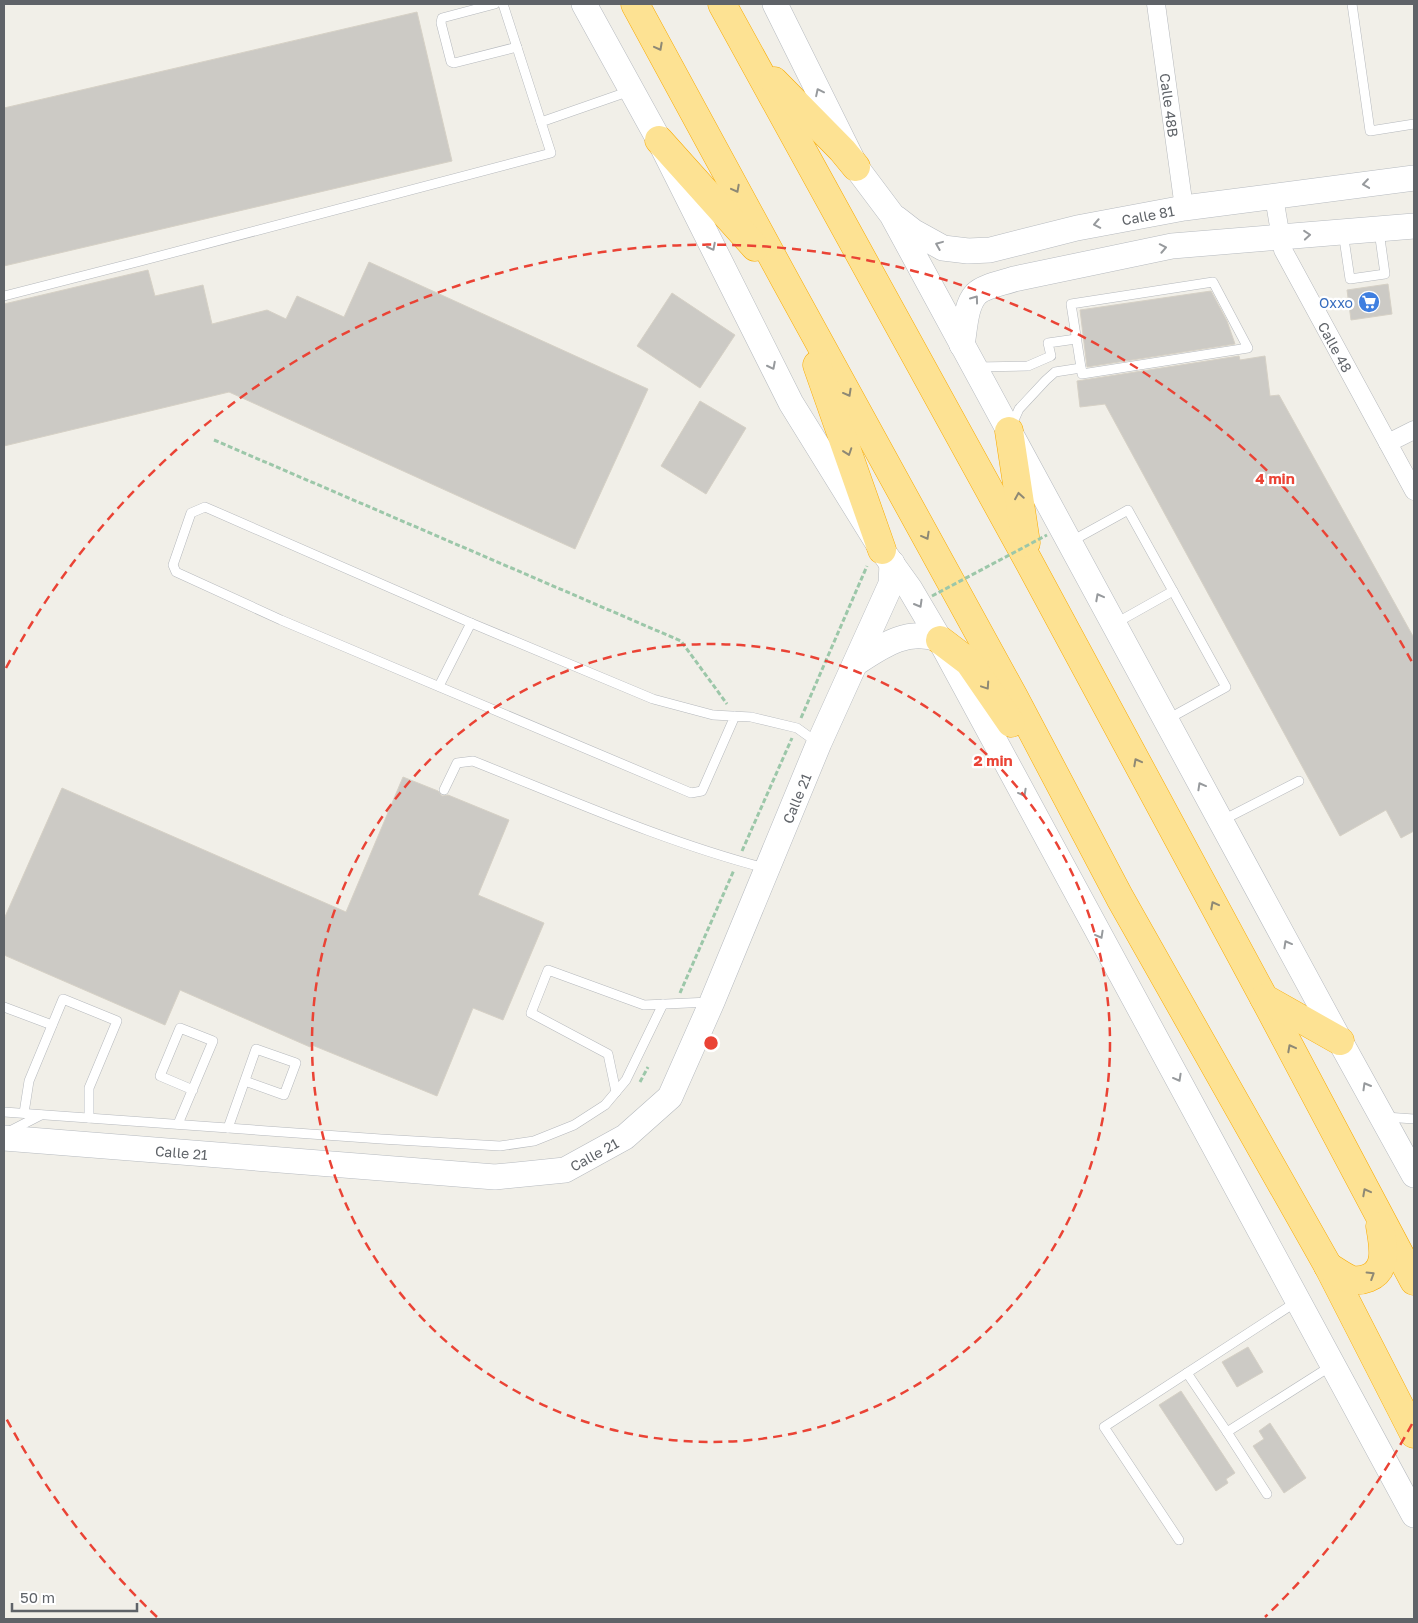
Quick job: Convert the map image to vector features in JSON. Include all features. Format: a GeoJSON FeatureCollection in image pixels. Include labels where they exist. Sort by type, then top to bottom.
{"type":"FeatureCollection","features":[{"type":"Feature","properties":{"kind":"highway"},"geometry":{"type":"LineString","coordinates":[[635,4],[1051,765],[1120,898],[1328,1266],[1414,1434]]}},
{"type":"Feature","properties":{"kind":"highway"},"geometry":{"type":"LineString","coordinates":[[722,4],[1030,562],[1414,1281]]}},
{"type":"Feature","properties":{"kind":"highway"},"geometry":{"type":"LineString","coordinates":[[745,48],[856,167]]}},
{"type":"Feature","properties":{"kind":"highway"},"geometry":{"type":"LineString","coordinates":[[659,140],[788,285],[887,557]]}},
{"type":"Feature","properties":{"kind":"highway"},"geometry":{"type":"LineString","coordinates":[[1009,432],[1030,562]]}},
{"type":"Feature","properties":{"kind":"highway"},"geometry":{"type":"LineString","coordinates":[[940,640],[969,662],[1035,762],[1042,765],[1051,765]]}},
{"type":"Feature","properties":{"kind":"highway"},"geometry":{"type":"LineString","coordinates":[[1264,998],[1340,1041]]}},
{"type":"Feature","properties":{"kind":"highway"},"geometry":{"type":"LineString","coordinates":[[1328,1266],[1354,1280],[1362,1280],[1373,1276],[1381,1268],[1384,1251],[1379,1217]]}},
{"type":"Feature","properties":{"kind":"main road"},"geometry":{"type":"LineString","coordinates":[[584,4],[659,140],[790,403],[887,557],[910,589],[940,640],[1414,1515]]}},
{"type":"Feature","properties":{"kind":"main road"},"geometry":{"type":"LineString","coordinates":[[776,4],[856,167],[892,215],[1009,432],[1058,538],[1113,624],[1414,1175]]}},
{"type":"Feature","properties":{"kind":"main road","name":"Calle 81"},"geometry":{"type":"LineString","coordinates":[[892,215],[914,232],[943,248],[968,251],[990,250],[1077,228],[1184,208],[1414,178]]}},
{"type":"Feature","properties":{"kind":"main road"},"geometry":{"type":"LineString","coordinates":[[962,344],[969,307],[976,294],[989,287],[1014,279],[1172,246],[1414,226]]}},
{"type":"Feature","properties":{"kind":"main road","name":"Calle 21"},"geometry":{"type":"LineString","coordinates":[[4,1136],[495,1177],[565,1170],[625,1137],[670,1098],[819,744],[892,584],[887,557]]}},
{"type":"Feature","properties":{"kind":"main road"},"geometry":{"type":"LineString","coordinates":[[856,663],[886,644],[904,637],[931,636],[940,640]]}},
{"type":"Feature","properties":{"kind":"street","name":"Calle 48B"},"geometry":{"type":"LineString","coordinates":[[1156,4],[1184,208]]}},
{"type":"Feature","properties":{"kind":"street","name":"Calle 48"},"geometry":{"type":"LineString","coordinates":[[1274,196],[1283,250],[1414,491]]}},
{"type":"Feature","properties":{"kind":"street"},"geometry":{"type":"LineString","coordinates":[[1388,443],[1414,430]]}},
{"type":"Feature","properties":{"kind":"lane"},"geometry":{"type":"LineString","coordinates":[[494,4],[442,18],[441,23],[451,62],[454,63],[517,47]]}},
{"type":"Feature","properties":{"kind":"lane"},"geometry":{"type":"LineString","coordinates":[[4,296],[551,153],[503,4]]}},
{"type":"Feature","properties":{"kind":"lane"},"geometry":{"type":"LineString","coordinates":[[1352,4],[1370,130],[1414,124]]}},
{"type":"Feature","properties":{"kind":"lane"},"geometry":{"type":"LineString","coordinates":[[541,122],[632,90]]}},
{"type":"Feature","properties":{"kind":"lane"},"geometry":{"type":"LineString","coordinates":[[1343,232],[1350,279],[1385,274],[1379,229]]}},
{"type":"Feature","properties":{"kind":"lane"},"geometry":{"type":"LineString","coordinates":[[1213,282],[1248,348],[1082,374],[1081,368],[1071,304],[1213,282]]}},
{"type":"Feature","properties":{"kind":"lane"},"geometry":{"type":"LineString","coordinates":[[974,367],[1028,366],[1051,356],[1048,343],[1076,339]]}},
{"type":"Feature","properties":{"kind":"lane"},"geometry":{"type":"LineString","coordinates":[[1009,432],[1019,409],[1055,372],[1081,368]]}},
{"type":"Feature","properties":{"kind":"lane"},"geometry":{"type":"LineString","coordinates":[[735,716],[702,791],[691,793],[281,620],[176,572],[173,565],[191,513],[205,507],[653,699],[713,715],[735,716],[751,717],[796,728],[819,744]]}},
{"type":"Feature","properties":{"kind":"lane"},"geometry":{"type":"LineString","coordinates":[[1058,538],[1128,510],[1226,687],[1165,720]]}},
{"type":"Feature","properties":{"kind":"lane"},"geometry":{"type":"LineString","coordinates":[[1113,624],[1173,591]]}},
{"type":"Feature","properties":{"kind":"lane"},"geometry":{"type":"LineString","coordinates":[[439,686],[471,622]]}},
{"type":"Feature","properties":{"kind":"lane"},"geometry":{"type":"LineString","coordinates":[[444,790],[457,763],[473,761],[625,822],[738,861],[767,869]]}},
{"type":"Feature","properties":{"kind":"lane"},"geometry":{"type":"LineString","coordinates":[[1220,821],[1299,781]]}},
{"type":"Feature","properties":{"kind":"lane"},"geometry":{"type":"LineString","coordinates":[[616,1092],[608,1054],[531,1013],[548,970],[644,1005],[712,1002]]}},
{"type":"Feature","properties":{"kind":"lane"},"geometry":{"type":"LineString","coordinates":[[24,1113],[29,1081],[63,999],[117,1021],[89,1088],[89,1118]]}},
{"type":"Feature","properties":{"kind":"lane"},"geometry":{"type":"LineString","coordinates":[[4,1112],[500,1146],[534,1141],[574,1124],[605,1105],[626,1080],[663,1004]]}},
{"type":"Feature","properties":{"kind":"lane"},"geometry":{"type":"LineString","coordinates":[[4,1007],[52,1025]]}},
{"type":"Feature","properties":{"kind":"lane"},"geometry":{"type":"LineString","coordinates":[[178,1124],[193,1090],[213,1041],[180,1028],[160,1076],[193,1090]]}},
{"type":"Feature","properties":{"kind":"lane"},"geometry":{"type":"LineString","coordinates":[[228,1128],[256,1049],[296,1063],[284,1095],[245,1081]]}},
{"type":"Feature","properties":{"kind":"lane"},"geometry":{"type":"LineString","coordinates":[[4,1136],[42,1114]]}},
{"type":"Feature","properties":{"kind":"lane"},"geometry":{"type":"LineString","coordinates":[[1384,1117],[1414,1119]]}},
{"type":"Feature","properties":{"kind":"lane"},"geometry":{"type":"LineString","coordinates":[[1179,1540],[1104,1427],[1298,1301]]}},
{"type":"Feature","properties":{"kind":"lane"},"geometry":{"type":"LineString","coordinates":[[1227,1432],[1332,1365]]}},
{"type":"Feature","properties":{"kind":"lane"},"geometry":{"type":"LineString","coordinates":[[1187,1373],[1267,1494]]}},
{"type":"Feature","properties":{"kind":"path"},"geometry":{"type":"LineString","coordinates":[[214,440],[681,641],[735,716]]}},
{"type":"Feature","properties":{"kind":"path"},"geometry":{"type":"LineString","coordinates":[[932,596],[1058,538]]}},
{"type":"Feature","properties":{"kind":"building"},"geometry":{"type":"Polygon","coordinates":[[[417,12],[452,161],[4,266],[4,108],[417,12]]]}},
{"type":"Feature","properties":{"kind":"building"},"geometry":{"type":"Polygon","coordinates":[[[369,262],[648,389],[575,549],[229,392],[4,446],[4,304],[148,270],[155,296],[203,285],[212,324],[267,310],[286,319],[297,296],[344,317],[369,262]]]}},
{"type":"Feature","properties":{"kind":"building","name":"Oxxo"},"geometry":{"type":"Polygon","coordinates":[[[1388,284],[1392,314],[1351,320],[1347,290],[1388,284]]]}},
{"type":"Feature","properties":{"kind":"building"},"geometry":{"type":"Polygon","coordinates":[[[1211,291],[1227,321],[1235,344],[1087,367],[1080,310],[1211,291]]]}},
{"type":"Feature","properties":{"kind":"building"},"geometry":{"type":"Polygon","coordinates":[[[672,293],[735,335],[700,388],[637,346],[672,293]]]}},
{"type":"Feature","properties":{"kind":"building"},"geometry":{"type":"Polygon","coordinates":[[[1239,356],[1240,360],[1265,356],[1270,396],[1279,395],[1414,638],[1414,831],[1401,838],[1386,810],[1340,836],[1105,404],[1080,407],[1077,381],[1239,356]]]}},
{"type":"Feature","properties":{"kind":"building"},"geometry":{"type":"Polygon","coordinates":[[[700,401],[746,428],[706,494],[661,466],[700,401]]]}},
{"type":"Feature","properties":{"kind":"building"},"geometry":{"type":"Polygon","coordinates":[[[403,777],[438,791],[442,796],[448,795],[509,820],[478,895],[544,923],[503,1020],[473,1008],[437,1096],[312,1045],[310,1047],[180,990],[165,1025],[4,955],[4,919],[62,788],[346,912],[403,777]]]}},
{"type":"Feature","properties":{"kind":"building"},"geometry":{"type":"Polygon","coordinates":[[[1248,1347],[1263,1372],[1237,1387],[1222,1362],[1248,1347]]]}},
{"type":"Feature","properties":{"kind":"building"},"geometry":{"type":"Polygon","coordinates":[[[1181,1391],[1235,1473],[1226,1479],[1228,1483],[1216,1491],[1159,1405],[1181,1391]]]}},
{"type":"Feature","properties":{"kind":"building"},"geometry":{"type":"Polygon","coordinates":[[[1270,1423],[1306,1478],[1284,1493],[1253,1446],[1264,1439],[1259,1431],[1270,1423]]]}},
{"type":"Feature","properties":{"kind":"place","name":"Oxxo"},"geometry":{"type":"Point","coordinates":[1369,302]}}]}
